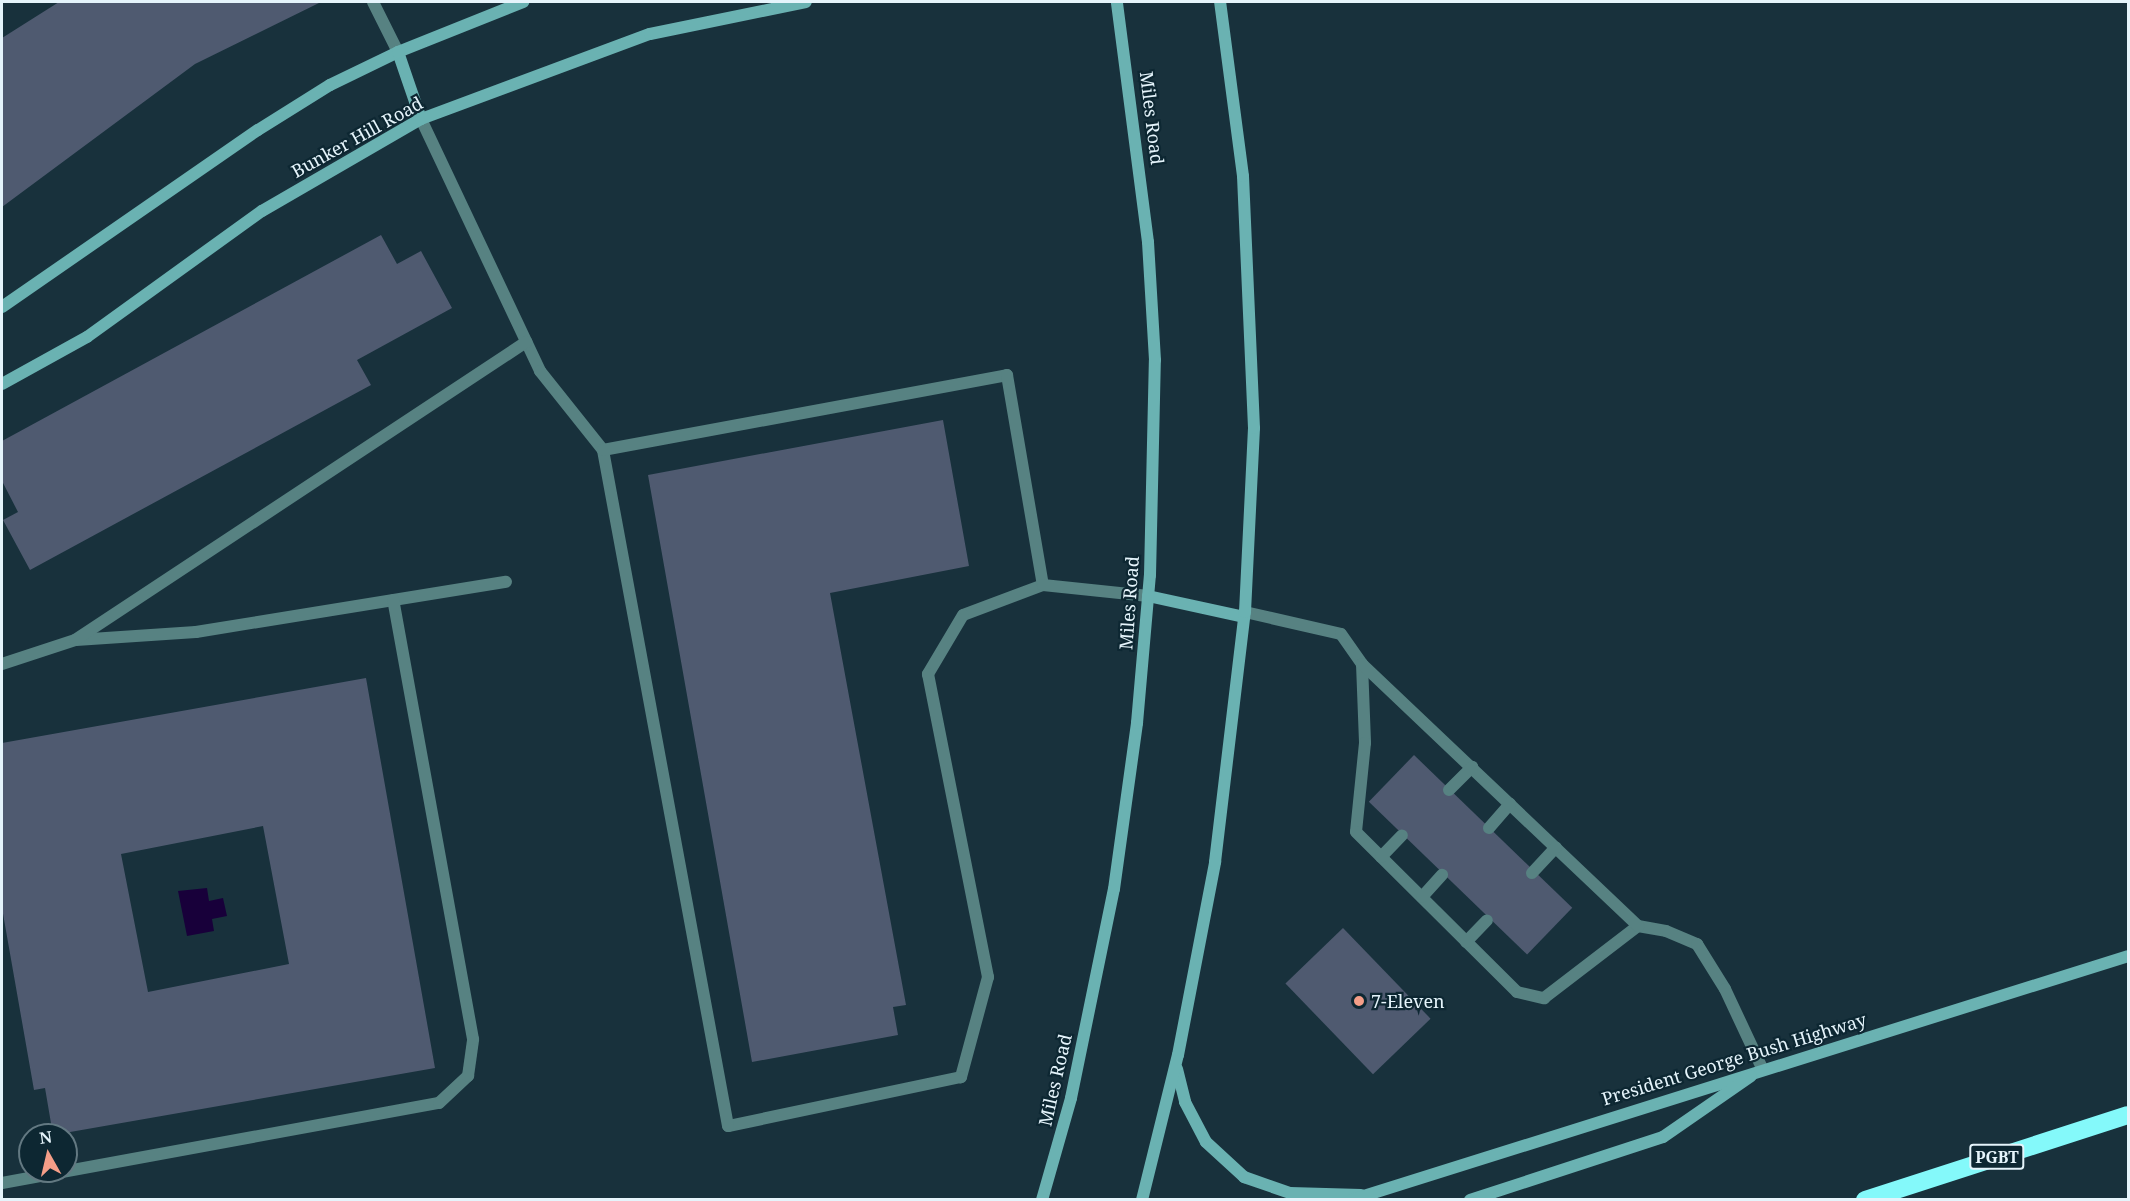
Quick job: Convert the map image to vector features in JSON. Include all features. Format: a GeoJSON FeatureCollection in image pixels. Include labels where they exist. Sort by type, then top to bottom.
{"type":"FeatureCollection","features":[{"type":"Feature","properties":{"kind":"highway","name":"PGBT"},"geometry":{"type":"LineString","coordinates":[[1865,1200],[2128,1115]]}},
{"type":"Feature","properties":{"kind":"main road"},"geometry":{"type":"LineString","coordinates":[[2,307],[258,130],[398,52],[523,2]]}},
{"type":"Feature","properties":{"kind":"main road","name":"Bunker Hill Road"},"geometry":{"type":"LineString","coordinates":[[2,384],[87,337],[262,211],[421,119],[650,34],[806,2]]}},
{"type":"Feature","properties":{"kind":"main road","name":"Miles Road"},"geometry":{"type":"LineString","coordinates":[[1042,1200],[1071,1098],[1114,889],[1148,596],[1154,348],[1148,242],[1118,2]]}},
{"type":"Feature","properties":{"kind":"main road"},"geometry":{"type":"LineString","coordinates":[[1142,1200],[1176,1065],[1215,862],[1245,614],[1253,416],[1243,176],[1220,2]]}},
{"type":"Feature","properties":{"kind":"main road"},"geometry":{"type":"LineString","coordinates":[[398,52],[421,119]]}},
{"type":"Feature","properties":{"kind":"main road"},"geometry":{"type":"LineString","coordinates":[[1148,596],[1245,614]]}},
{"type":"Feature","properties":{"kind":"main road","name":"President George Bush Highway"},"geometry":{"type":"LineString","coordinates":[[1351,1200],[1762,1068],[2128,956]]}},
{"type":"Feature","properties":{"kind":"main road"},"geometry":{"type":"LineString","coordinates":[[1176,1065],[1185,1102],[1206,1142],[1244,1177],[1290,1193],[1365,1195]]}},
{"type":"Feature","properties":{"kind":"main road"},"geometry":{"type":"LineString","coordinates":[[1470,1200],[1662,1137],[1762,1068]]}},
{"type":"Feature","properties":{"kind":"lane"},"geometry":{"type":"LineString","coordinates":[[373,2],[398,52]]}},
{"type":"Feature","properties":{"kind":"lane"},"geometry":{"type":"LineString","coordinates":[[421,119],[540,371],[603,450],[728,1126],[961,1077],[988,977],[928,674],[963,615],[1043,585],[1148,596]]}},
{"type":"Feature","properties":{"kind":"lane"},"geometry":{"type":"LineString","coordinates":[[75,640],[526,342]]}},
{"type":"Feature","properties":{"kind":"lane"},"geometry":{"type":"LineString","coordinates":[[603,450],[1007,375],[1043,585]]}},
{"type":"Feature","properties":{"kind":"lane"},"geometry":{"type":"LineString","coordinates":[[2,664],[75,640],[196,632],[506,582]]}},
{"type":"Feature","properties":{"kind":"lane"},"geometry":{"type":"LineString","coordinates":[[2,1183],[440,1102],[468,1076],[473,1039],[393,600]]}},
{"type":"Feature","properties":{"kind":"lane"},"geometry":{"type":"LineString","coordinates":[[1245,614],[1341,634],[1362,663],[1638,926],[1697,944],[1725,989],[1762,1068]]}},
{"type":"Feature","properties":{"kind":"lane"},"geometry":{"type":"LineString","coordinates":[[1362,663],[1365,743],[1356,832],[1517,992],[1544,998],[1638,926]]}},
{"type":"Feature","properties":{"kind":"lane"},"geometry":{"type":"LineString","coordinates":[[1449,790],[1472,767]]}},
{"type":"Feature","properties":{"kind":"lane"},"geometry":{"type":"LineString","coordinates":[[1489,828],[1510,804]]}},
{"type":"Feature","properties":{"kind":"lane"},"geometry":{"type":"LineString","coordinates":[[1381,856],[1402,835]]}},
{"type":"Feature","properties":{"kind":"lane"},"geometry":{"type":"LineString","coordinates":[[1532,873],[1556,847]]}},
{"type":"Feature","properties":{"kind":"lane"},"geometry":{"type":"LineString","coordinates":[[1422,897],[1442,875]]}},
{"type":"Feature","properties":{"kind":"lane"},"geometry":{"type":"LineString","coordinates":[[1466,942],[1487,920]]}},
{"type":"Feature","properties":{"kind":"shaded area"},"geometry":{"type":"Polygon","coordinates":[[[207,888],[209,901],[223,898],[227,916],[212,919],[214,931],[187,936],[178,891],[207,888]]]}},
{"type":"Feature","properties":{"kind":"building"},"geometry":{"type":"Polygon","coordinates":[[[59,2],[321,2],[195,64],[2,207],[2,38],[59,2]]]}},
{"type":"Feature","properties":{"kind":"building"},"geometry":{"type":"Polygon","coordinates":[[[381,235],[397,264],[421,251],[452,308],[357,360],[371,385],[30,570],[3,520],[18,512],[2,481],[2,441],[381,235]]]}},
{"type":"Feature","properties":{"kind":"building"},"geometry":{"type":"Polygon","coordinates":[[[943,420],[969,566],[830,593],[906,1005],[893,1007],[898,1035],[752,1062],[648,475],[943,420]]]}},
{"type":"Feature","properties":{"kind":"building"},"geometry":{"type":"Polygon","coordinates":[[[366,678],[435,1068],[78,1131],[78,1123],[51,1123],[45,1088],[34,1090],[2,908],[2,743],[366,678]],[[263,826],[121,854],[148,992],[289,964],[263,826]]]}},
{"type":"Feature","properties":{"kind":"building"},"geometry":{"type":"Polygon","coordinates":[[[1414,755],[1572,908],[1527,955],[1369,802],[1414,755]]]}},
{"type":"Feature","properties":{"kind":"building","name":"7-Eleven"},"geometry":{"type":"Polygon","coordinates":[[[1343,928],[1431,1019],[1373,1074],[1285,984],[1343,928]]]}},
{"type":"Feature","properties":{"kind":"place","name":"7-Eleven"},"geometry":{"type":"Point","coordinates":[1359,1001]}}]}
